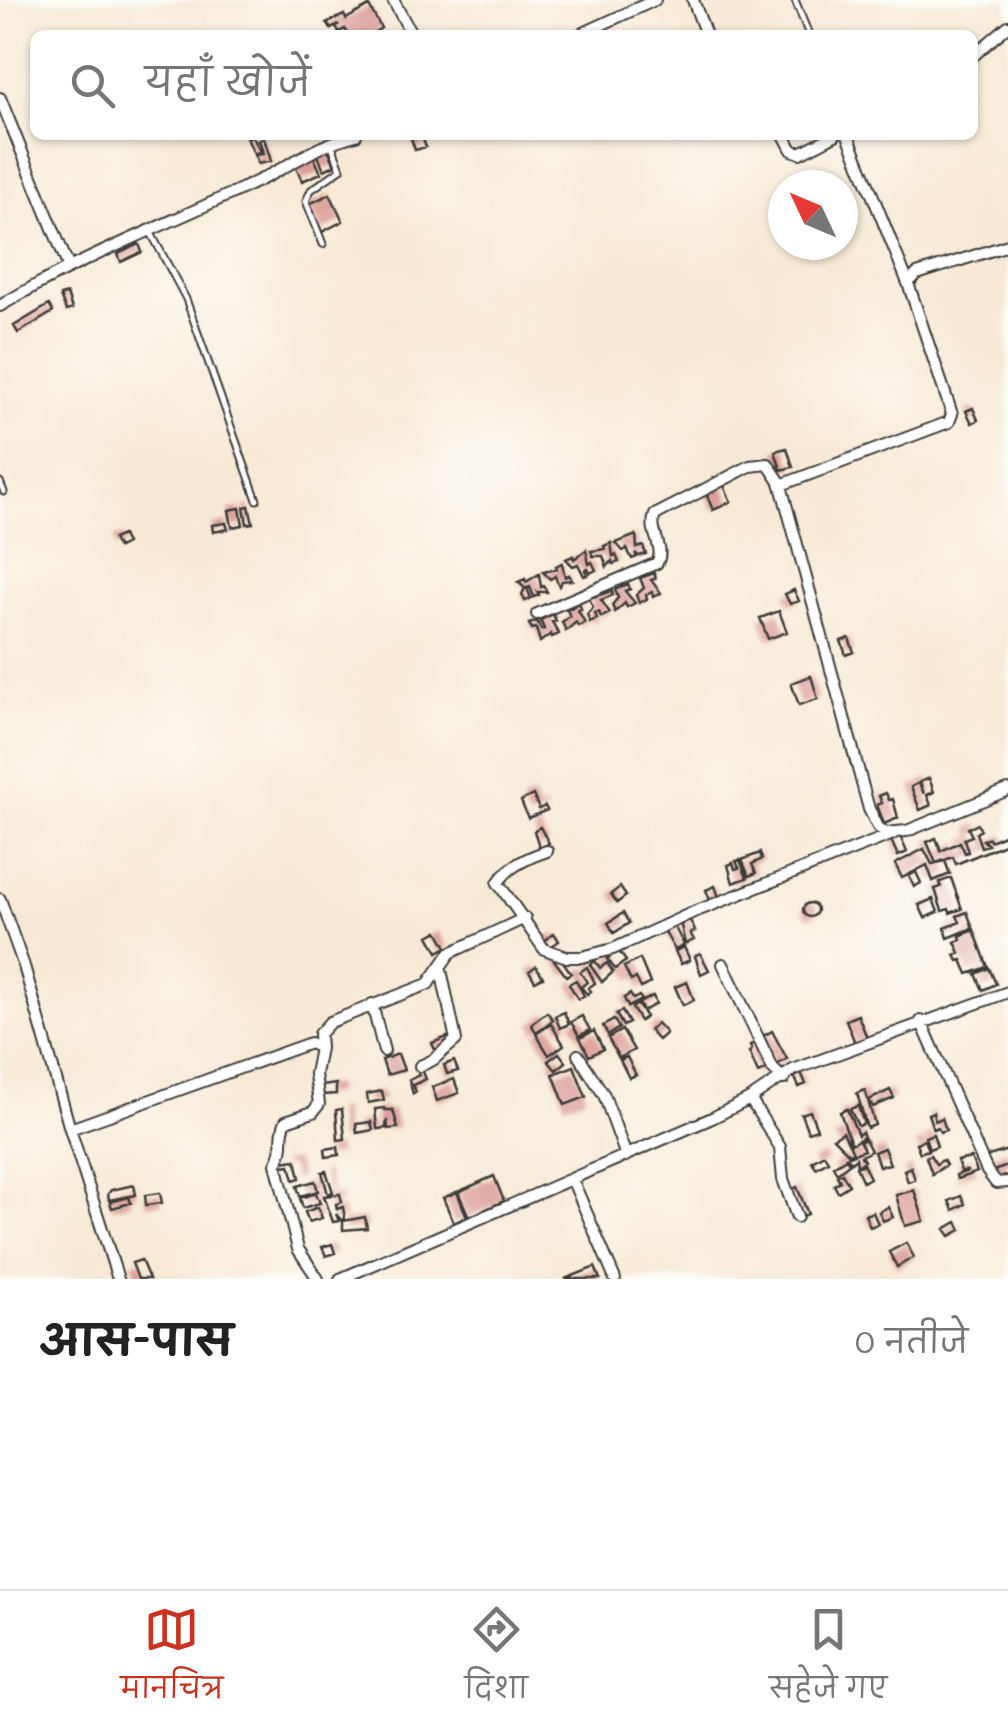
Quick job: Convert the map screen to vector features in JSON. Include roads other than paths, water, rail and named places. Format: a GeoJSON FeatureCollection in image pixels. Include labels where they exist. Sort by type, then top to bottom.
{"type":"FeatureCollection","features":[{"type":"Feature","properties":{"kind":"street"},"geometry":{"type":"LineString","coordinates":[[393,0],[409,30]]}},
{"type":"Feature","properties":{"kind":"street"},"geometry":{"type":"LineString","coordinates":[[590,30],[656,0]]}},
{"type":"Feature","properties":{"kind":"street"},"geometry":{"type":"LineString","coordinates":[[693,0],[704,30]]}},
{"type":"Feature","properties":{"kind":"street"},"geometry":{"type":"LineString","coordinates":[[978,52],[1008,26]]}},
{"type":"Feature","properties":{"kind":"street"},"geometry":{"type":"LineString","coordinates":[[0,98],[69,268]]}},
{"type":"Feature","properties":{"kind":"street"},"geometry":{"type":"LineString","coordinates":[[0,306],[69,268],[262,179],[293,159],[340,140]]}},
{"type":"Feature","properties":{"kind":"street"},"geometry":{"type":"LineString","coordinates":[[787,140],[792,150],[800,152],[825,140]]}},
{"type":"Feature","properties":{"kind":"street"},"geometry":{"type":"LineString","coordinates":[[781,486],[920,435],[951,419],[908,282],[850,140]]}},
{"type":"Feature","properties":{"kind":"street"},"geometry":{"type":"LineString","coordinates":[[908,282],[917,274],[1008,245]]}},
{"type":"Feature","properties":{"kind":"street"},"geometry":{"type":"LineString","coordinates":[[536,614],[656,563],[661,554],[652,520],[660,510],[760,463],[773,468],[869,809],[885,833],[898,832]]}},
{"type":"Feature","properties":{"kind":"street"},"geometry":{"type":"LineString","coordinates":[[547,851],[529,857],[498,880],[547,952],[567,958],[598,954],[1008,790]]}},
{"type":"Feature","properties":{"kind":"street"},"geometry":{"type":"LineString","coordinates":[[0,899],[24,966],[118,1279]]}},
{"type":"Feature","properties":{"kind":"street"},"geometry":{"type":"LineString","coordinates":[[318,1279],[298,1249],[276,1164],[284,1149],[286,1121],[312,1112],[319,1104],[315,1074],[320,1048],[318,1034],[326,1025],[372,1004],[428,984],[450,953],[525,918]]}},
{"type":"Feature","properties":{"kind":"street"},"geometry":{"type":"LineString","coordinates":[[723,964],[773,1069],[784,1079]]}},
{"type":"Feature","properties":{"kind":"street"},"geometry":{"type":"LineString","coordinates":[[420,1066],[456,1040],[440,970]]}},
{"type":"Feature","properties":{"kind":"street"},"geometry":{"type":"LineString","coordinates":[[340,1279],[750,1100],[793,1070],[830,1054],[1008,992]]}},
{"type":"Feature","properties":{"kind":"street"},"geometry":{"type":"LineString","coordinates":[[372,1004],[384,1052]]}},
{"type":"Feature","properties":{"kind":"street"},"geometry":{"type":"LineString","coordinates":[[922,1021],[986,1170],[996,1184],[1008,1182]]}},
{"type":"Feature","properties":{"kind":"street"},"geometry":{"type":"LineString","coordinates":[[70,1129],[310,1043],[320,1048]]}},
{"type":"Feature","properties":{"kind":"street"},"geometry":{"type":"LineString","coordinates":[[578,1055],[604,1095],[626,1156]]}},
{"type":"Feature","properties":{"kind":"street"},"geometry":{"type":"LineString","coordinates":[[750,1100],[780,1147],[782,1178],[798,1217]]}},
{"type":"Feature","properties":{"kind":"street"},"geometry":{"type":"LineString","coordinates":[[572,1179],[615,1279]]}},
{"type":"Feature","properties":{"kind":"lane"},"geometry":{"type":"LineString","coordinates":[[795,0],[807,30]]}},
{"type":"Feature","properties":{"kind":"lane"},"geometry":{"type":"LineString","coordinates":[[323,244],[306,201],[311,190],[341,169],[331,143]]}},
{"type":"Feature","properties":{"kind":"lane"},"geometry":{"type":"LineString","coordinates":[[149,230],[186,299],[257,500]]}},
{"type":"Feature","properties":{"kind":"lane"},"geometry":{"type":"LineString","coordinates":[[0,482],[4,492]]}}]}
